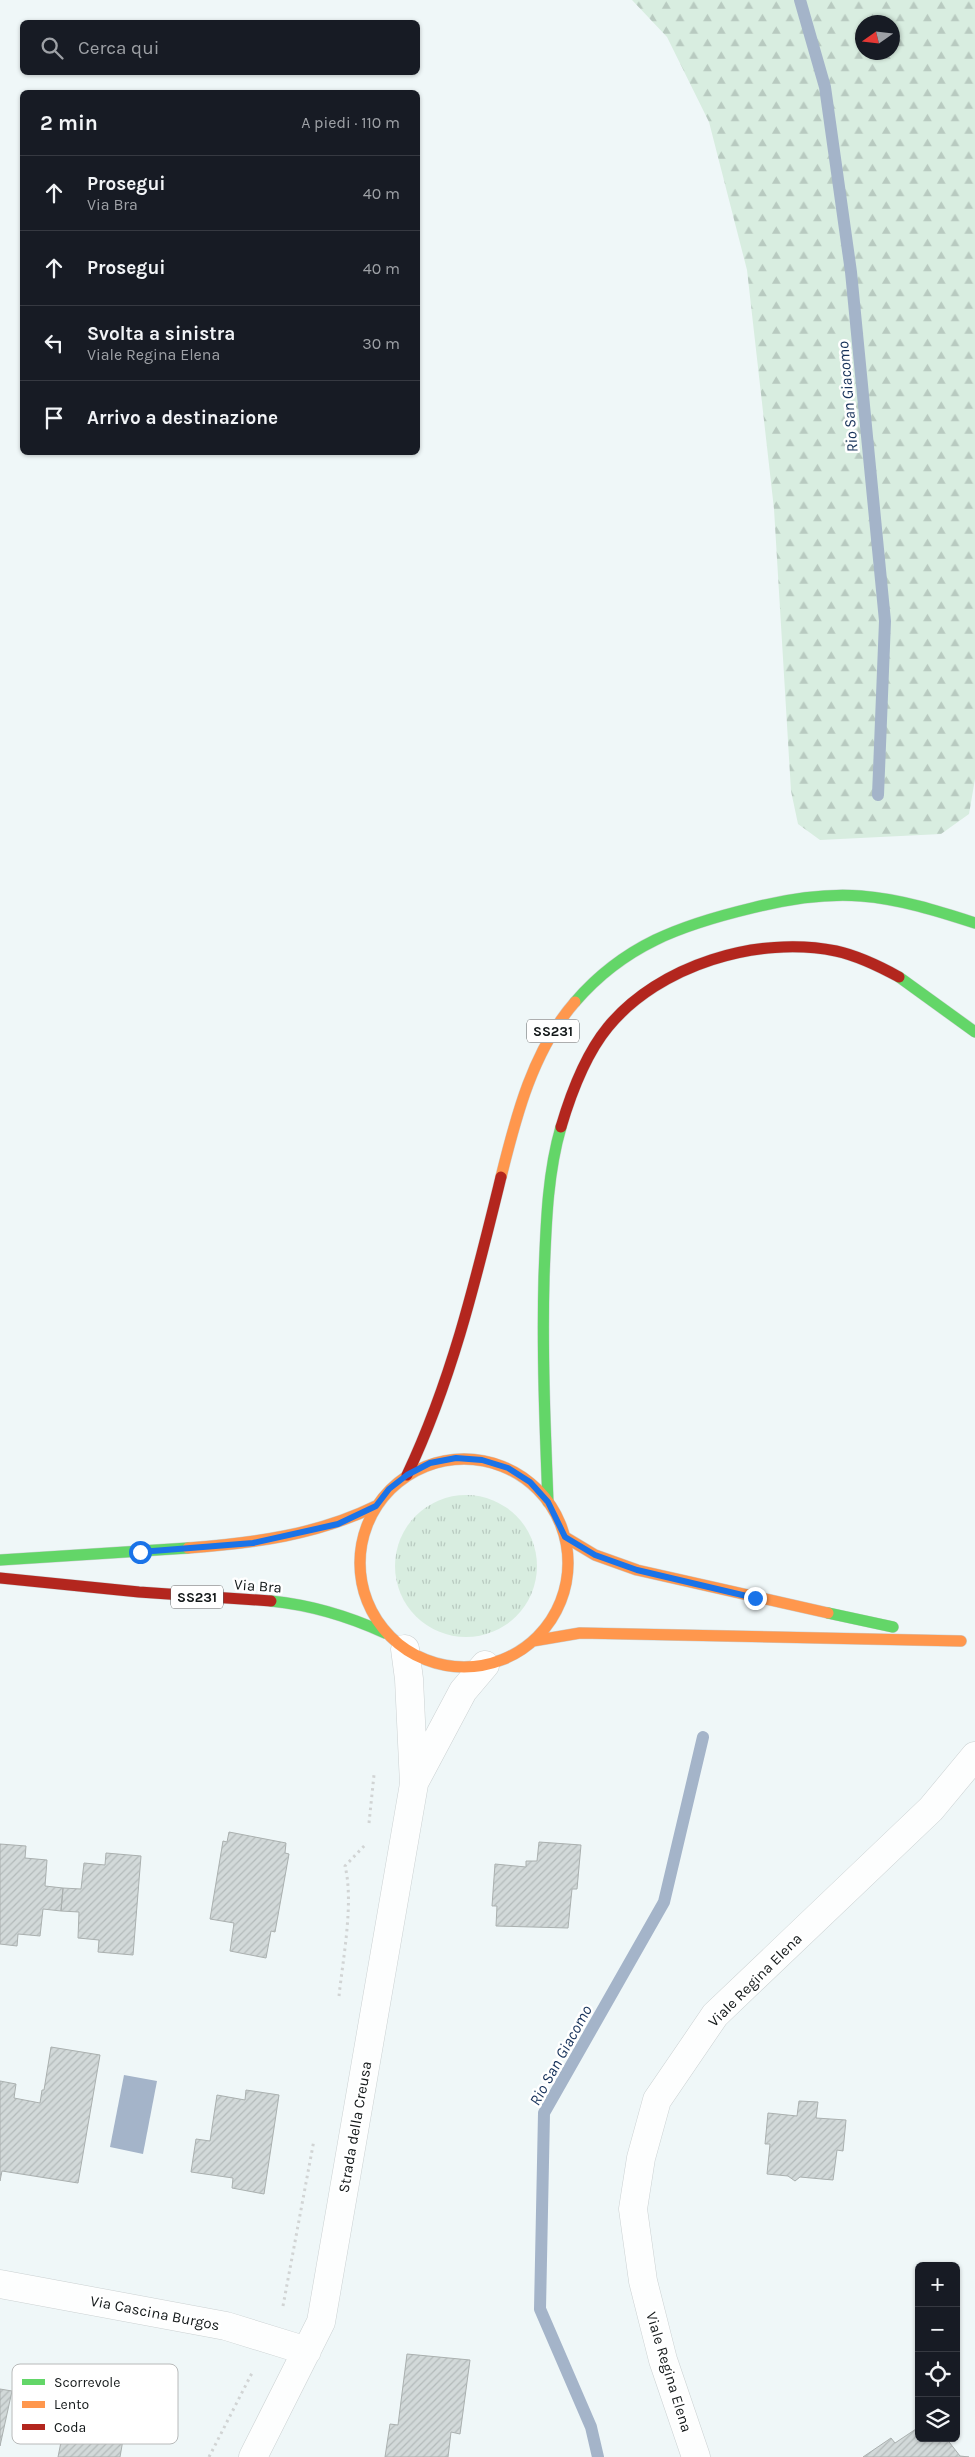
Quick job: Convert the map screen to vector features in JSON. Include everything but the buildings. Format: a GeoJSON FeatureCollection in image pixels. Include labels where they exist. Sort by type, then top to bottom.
{"type":"FeatureCollection","features":[{"type":"Feature","properties":{"kind":"main road","name":"SS231"},"geometry":{"type":"LineString","coordinates":[[407,1475],[426,1438],[455,1351],[515,1121],[550,1036],[578,999],[610,969],[648,942],[707,918],[784,900],[842,895],[890,899],[975,923]]}},
{"type":"Feature","properties":{"kind":"main road","name":"SS231"},"geometry":{"type":"LineString","coordinates":[[548,1502],[544,1420],[543,1329],[546,1220],[553,1166],[563,1116],[578,1079],[608,1028],[634,1002],[667,979],[710,961],[756,949],[799,948],[834,952],[868,961],[914,986],[975,1032]]}},
{"type":"Feature","properties":{"kind":"main road","name":"SS231"},"geometry":{"type":"LineString","coordinates":[[456,1458],[482,1460],[508,1468],[530,1482],[548,1502],[565,1537],[568,1565],[563,1594],[552,1619],[533,1641],[519,1652],[484,1665],[466,1667],[445,1666],[424,1660],[397,1642],[371,1611],[362,1584],[360,1555],[366,1526],[376,1506],[389,1489],[407,1475],[430,1463],[456,1458]]}},
{"type":"Feature","properties":{"kind":"main road","name":"SS231"},"geometry":{"type":"LineString","coordinates":[[0,1560],[253,1543],[338,1524],[376,1506]]}},
{"type":"Feature","properties":{"kind":"main road"},"geometry":{"type":"LineString","coordinates":[[565,1537],[595,1555],[637,1570],[755,1598],[975,1643]]}},
{"type":"Feature","properties":{"kind":"main road","name":"Via Bra"},"geometry":{"type":"LineString","coordinates":[[0,1578],[144,1593],[300,1605],[347,1615],[397,1642]]}},
{"type":"Feature","properties":{"kind":"main road"},"geometry":{"type":"LineString","coordinates":[[533,1641],[580,1633],[961,1641]]}},
{"type":"Feature","properties":{"kind":"street","name":"Strada della Creusa"},"geometry":{"type":"LineString","coordinates":[[253,2457],[321,2322],[414,1784],[409,1679],[397,1642]]}},
{"type":"Feature","properties":{"kind":"street","name":"Strada della Creusa"},"geometry":{"type":"LineString","coordinates":[[414,1784],[463,1691],[484,1665]]}},
{"type":"Feature","properties":{"kind":"street","name":"Viale Regina Elena"},"geometry":{"type":"LineString","coordinates":[[696,2457],[663,2360],[643,2281],[633,2210],[641,2158],[657,2100],[715,2015],[931,1809],[975,1756]]}},
{"type":"Feature","properties":{"kind":"street","name":"Via Cascina Burgos"},"geometry":{"type":"LineString","coordinates":[[0,2284],[226,2326],[307,2351]]}},
{"type":"Feature","properties":{"kind":"path"},"geometry":{"type":"LineString","coordinates":[[369,1824],[374,1775]]}},
{"type":"Feature","properties":{"kind":"path"},"geometry":{"type":"LineString","coordinates":[[338,2006],[347,1922],[348,1876],[345,1866],[367,1844],[368,1834]]}},
{"type":"Feature","properties":{"kind":"path"},"geometry":{"type":"LineString","coordinates":[[209,2457],[283,2306],[315,2134]]}},
{"type":"Feature","properties":{"kind":"green space"},"geometry":{"type":"Polygon","coordinates":[[[632,0],[975,0],[975,779],[969,814],[941,834],[820,840],[798,824],[791,791],[774,509],[747,270],[709,122],[667,37],[632,0]]]}},
{"type":"Feature","properties":{"kind":"green space"},"geometry":{"type":"Polygon","coordinates":[[[466,1495],[480,1496],[493,1500],[506,1507],[516,1516],[525,1526],[532,1539],[536,1552],[536,1580],[532,1593],[525,1606],[516,1616],[506,1625],[493,1632],[480,1636],[466,1637],[452,1636],[439,1632],[426,1625],[416,1616],[407,1606],[400,1593],[396,1580],[395,1566],[396,1552],[400,1539],[407,1526],[416,1516],[426,1507],[439,1500],[452,1496],[466,1495]]]}},
{"type":"Feature","properties":{"kind":"water"},"geometry":{"type":"Polygon","coordinates":[[[124,2075],[157,2081],[143,2154],[110,2147],[124,2075]]]}},
{"type":"Feature","properties":{"kind":"waterway","name":"Rio San Giacomo"},"geometry":{"type":"LineString","coordinates":[[800,0],[825,87],[851,272],[885,621],[878,795]]}},
{"type":"Feature","properties":{"kind":"waterway","name":"Rio San Giacomo"},"geometry":{"type":"LineString","coordinates":[[598,2457],[591,2427],[540,2309],[544,2113],[664,1902],[703,1737]]}},
{"type":"Feature","properties":{"kind":"traffic: fast"},"geometry":{"type":"LineString","coordinates":[[575,1002],[613,966],[655,940],[701,922],[779,902],[833,895],[861,896],[919,906],[975,923]]}},
{"type":"Feature","properties":{"kind":"traffic: fast"},"geometry":{"type":"LineString","coordinates":[[899,977],[975,1032]]}},
{"type":"Feature","properties":{"kind":"traffic: fast"},"geometry":{"type":"LineString","coordinates":[[548,1502],[543,1305],[550,1182],[561,1127]]}},
{"type":"Feature","properties":{"kind":"traffic: fast"},"geometry":{"type":"LineString","coordinates":[[0,1560],[188,1548]]}},
{"type":"Feature","properties":{"kind":"traffic: fast"},"geometry":{"type":"LineString","coordinates":[[271,1601],[329,1612],[385,1633]]}},
{"type":"Feature","properties":{"kind":"traffic: fast"},"geometry":{"type":"LineString","coordinates":[[828,1613],[893,1627]]}},
{"type":"Feature","properties":{"kind":"traffic: slow"},"geometry":{"type":"LineString","coordinates":[[501,1177],[520,1107],[537,1062],[560,1021],[575,1002]]}},
{"type":"Feature","properties":{"kind":"traffic: slow"},"geometry":{"type":"LineString","coordinates":[[464,1459],[484,1461],[504,1467],[513,1471],[538,1489],[556,1514],[560,1523],[566,1543],[568,1563],[566,1583],[560,1603],[556,1612],[538,1637],[513,1655],[504,1659],[484,1665],[464,1667],[444,1665],[424,1659],[415,1655],[390,1637],[372,1612],[368,1603],[362,1583],[360,1563],[362,1543],[368,1523],[372,1514],[390,1489],[415,1471],[424,1467],[444,1461],[464,1459]]}},
{"type":"Feature","properties":{"kind":"traffic: slow"},"geometry":{"type":"LineString","coordinates":[[188,1548],[261,1540],[308,1531],[354,1516],[376,1506]]}},
{"type":"Feature","properties":{"kind":"traffic: slow"},"geometry":{"type":"LineString","coordinates":[[565,1537],[595,1555],[637,1570],[828,1613]]}},
{"type":"Feature","properties":{"kind":"traffic: slow"},"geometry":{"type":"LineString","coordinates":[[533,1641],[580,1633],[961,1641]]}},
{"type":"Feature","properties":{"kind":"traffic: jam"},"geometry":{"type":"LineString","coordinates":[[561,1127],[569,1101],[586,1062],[608,1027],[629,1005],[654,987],[682,971],[712,960],[743,952],[775,947],[806,947],[836,951],[853,956],[899,977]]}},
{"type":"Feature","properties":{"kind":"traffic: jam"},"geometry":{"type":"LineString","coordinates":[[407,1475],[437,1403],[462,1329],[501,1177]]}},
{"type":"Feature","properties":{"kind":"traffic: jam"},"geometry":{"type":"LineString","coordinates":[[0,1578],[139,1592],[271,1601]]}},
{"type":"Feature","properties":{"kind":"route"},"geometry":{"type":"LineString","coordinates":[[140,1552],[253,1543],[338,1524],[376,1506],[389,1489],[407,1475],[430,1463],[456,1458],[482,1460],[508,1468],[530,1482],[548,1502],[558,1518],[565,1537],[595,1555],[637,1570],[755,1598]]}}]}
